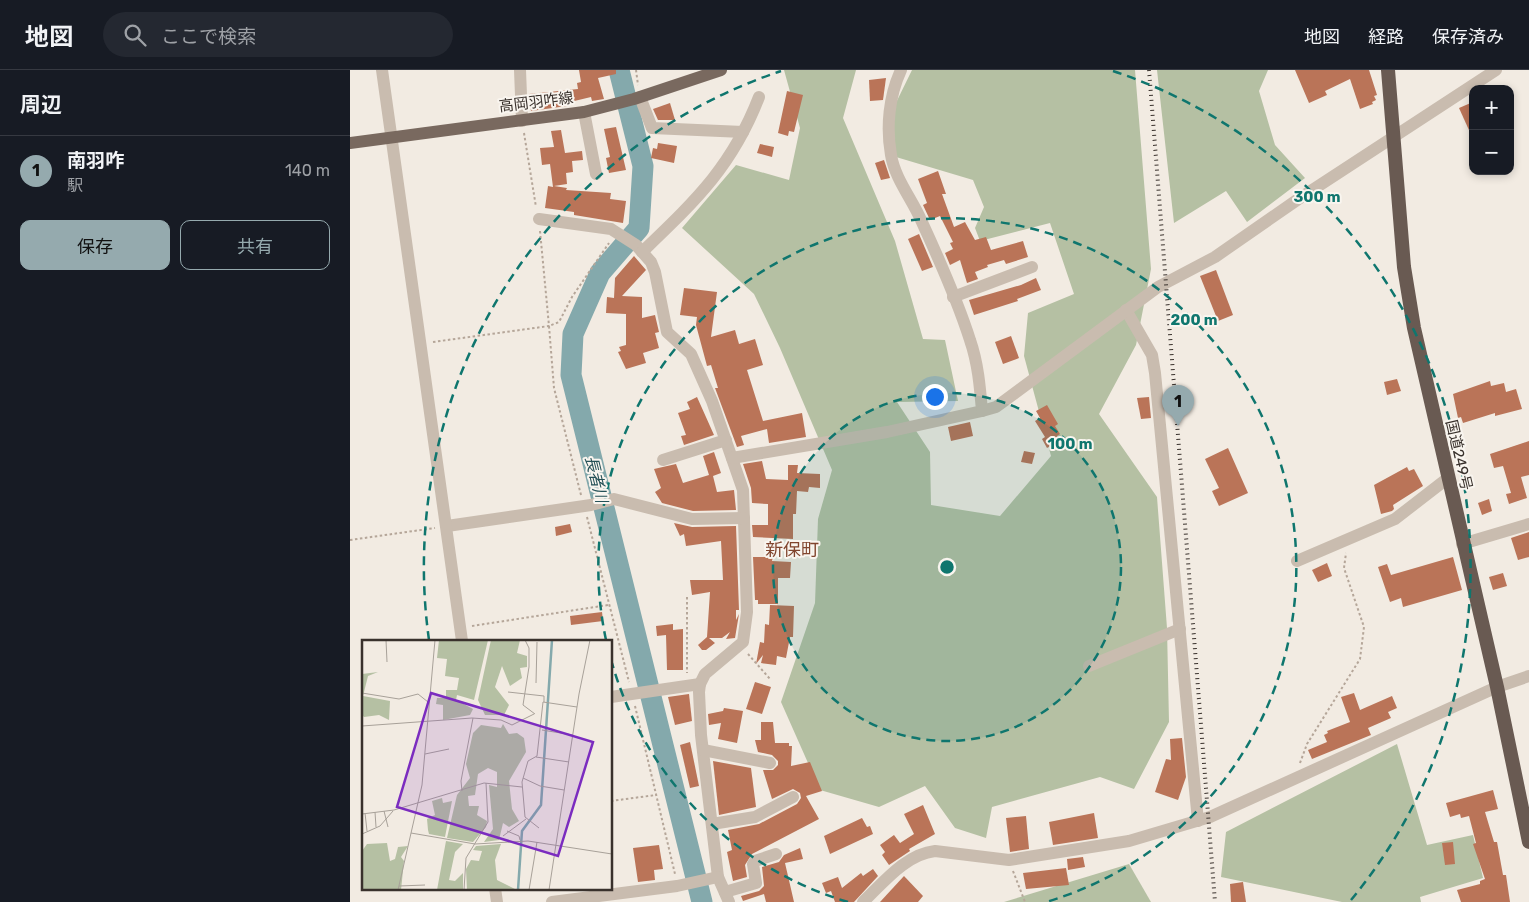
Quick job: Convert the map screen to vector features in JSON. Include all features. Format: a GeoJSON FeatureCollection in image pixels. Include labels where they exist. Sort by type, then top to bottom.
{"type":"FeatureCollection","features":[{"type":"Feature","properties":{"kind":"highway","name":"国道249号"},"geometry":{"type":"LineString","coordinates":[[1388,70],[1404,267],[1414,328],[1462,544],[1497,687],[1528,836]]}},
{"type":"Feature","properties":{"kind":"main road","name":"高岡羽咋線"},"geometry":{"type":"LineString","coordinates":[[350,143],[584,112],[637,98],[720,70]]}},
{"type":"Feature","properties":{"kind":"street"},"geometry":{"type":"LineString","coordinates":[[382,70],[461,634]]}},
{"type":"Feature","properties":{"kind":"street"},"geometry":{"type":"LineString","coordinates":[[520,70],[522,120]]}},
{"type":"Feature","properties":{"kind":"street"},"geometry":{"type":"LineString","coordinates":[[901,70],[895,83],[890,104],[891,157],[902,187],[916,209],[934,249],[970,340],[978,371],[982,411]]}},
{"type":"Feature","properties":{"kind":"street"},"geometry":{"type":"LineString","coordinates":[[732,458],[887,432],[996,407],[1158,288],[1215,257],[1297,200],[1356,163],[1393,136],[1496,70]]}},
{"type":"Feature","properties":{"kind":"street"},"geometry":{"type":"LineString","coordinates":[[639,248],[695,200],[717,176],[743,132],[759,97]]}},
{"type":"Feature","properties":{"kind":"street"},"geometry":{"type":"LineString","coordinates":[[637,98],[652,128],[743,132]]}},
{"type":"Feature","properties":{"kind":"street"},"geometry":{"type":"LineString","coordinates":[[584,112],[596,174]]}},
{"type":"Feature","properties":{"kind":"street"},"geometry":{"type":"LineString","coordinates":[[539,219],[607,227],[639,248],[651,262],[655,272],[667,332],[691,354],[712,401],[743,490],[748,612],[743,642],[694,684],[612,697]]}},
{"type":"Feature","properties":{"kind":"street"},"geometry":{"type":"LineString","coordinates":[[953,297],[1032,267]]}},
{"type":"Feature","properties":{"kind":"street"},"geometry":{"type":"LineString","coordinates":[[1126,310],[1152,356],[1155,373],[1198,821]]}},
{"type":"Feature","properties":{"kind":"street"},"geometry":{"type":"LineString","coordinates":[[663,460],[726,440]]}},
{"type":"Feature","properties":{"kind":"street"},"geometry":{"type":"LineString","coordinates":[[1297,561],[1395,519],[1448,478]]}},
{"type":"Feature","properties":{"kind":"street"},"geometry":{"type":"LineString","coordinates":[[447,526],[588,505],[614,499],[692,519],[744,518]]}},
{"type":"Feature","properties":{"kind":"street"},"geometry":{"type":"LineString","coordinates":[[1462,544],[1529,524]]}},
{"type":"Feature","properties":{"kind":"street"},"geometry":{"type":"LineString","coordinates":[[1089,666],[1180,629]]}},
{"type":"Feature","properties":{"kind":"street"},"geometry":{"type":"LineString","coordinates":[[863,902],[895,872],[923,852],[935,851],[1009,860],[1129,841],[1198,821],[1497,687],[1529,676]]}},
{"type":"Feature","properties":{"kind":"street"},"geometry":{"type":"LineString","coordinates":[[694,684],[712,824],[712,878],[727,897],[756,882],[753,864],[755,861],[776,854]]}},
{"type":"Feature","properties":{"kind":"street"},"geometry":{"type":"LineString","coordinates":[[703,750],[770,763]]}},
{"type":"Feature","properties":{"kind":"street"},"geometry":{"type":"LineString","coordinates":[[712,824],[755,817],[793,797]]}},
{"type":"Feature","properties":{"kind":"street"},"geometry":{"type":"LineString","coordinates":[[552,902],[691,884],[712,878]]}},
{"type":"Feature","properties":{"kind":"path"},"geometry":{"type":"LineString","coordinates":[[636,70],[637,98]]}},
{"type":"Feature","properties":{"kind":"path"},"geometry":{"type":"LineString","coordinates":[[522,120],[532,194],[539,219],[554,388],[588,505],[608,605],[638,693],[656,795],[677,886]]}},
{"type":"Feature","properties":{"kind":"path"},"geometry":{"type":"LineString","coordinates":[[421,344],[550,326],[559,322],[572,297],[618,233]]}},
{"type":"Feature","properties":{"kind":"path"},"geometry":{"type":"LineString","coordinates":[[350,540],[447,526]]}},
{"type":"Feature","properties":{"kind":"path"},"geometry":{"type":"LineString","coordinates":[[1295,777],[1307,744],[1360,659],[1362,652],[1364,627],[1344,568],[1346,553],[1343,542]]}},
{"type":"Feature","properties":{"kind":"path"},"geometry":{"type":"LineString","coordinates":[[687,598],[694,684]]}},
{"type":"Feature","properties":{"kind":"path"},"geometry":{"type":"LineString","coordinates":[[461,634],[608,605]]}},
{"type":"Feature","properties":{"kind":"path"},"geometry":{"type":"LineString","coordinates":[[739,644],[770,679]]}},
{"type":"Feature","properties":{"kind":"path"},"geometry":{"type":"LineString","coordinates":[[612,801],[656,795]]}},
{"type":"Feature","properties":{"kind":"path"},"geometry":{"type":"LineString","coordinates":[[1009,860],[1025,902]]}},
{"type":"Feature","properties":{"kind":"green space"},"geometry":{"type":"Polygon","coordinates":[[[784,70],[856,70],[843,118],[895,241],[923,339],[945,340],[958,401],[897,402],[930,452],[931,505],[1000,516],[1051,456],[1024,356],[1028,313],[1074,294],[1050,223],[980,241],[975,228],[984,207],[973,180],[896,157],[889,117],[912,70],[1135,70],[1151,269],[1136,345],[1099,414],[1157,497],[1167,628],[1169,722],[1134,789],[1100,777],[992,807],[986,838],[955,828],[925,786],[879,807],[820,790],[781,702],[815,603],[818,519],[832,470],[780,348],[754,294],[682,228],[736,165],[789,180],[800,128],[784,70]]]}},
{"type":"Feature","properties":{"kind":"green space"},"geometry":{"type":"Polygon","coordinates":[[[1157,70],[1268,70],[1259,91],[1275,145],[1305,178],[1247,222],[1226,191],[1174,223],[1157,70]]]}},
{"type":"Feature","properties":{"kind":"green space"},"geometry":{"type":"Polygon","coordinates":[[[1397,744],[1427,845],[1473,835],[1483,878],[1420,897],[1421,902],[1342,902],[1221,877],[1226,832],[1397,744]]]}},
{"type":"Feature","properties":{"kind":"green space"},"geometry":{"type":"Polygon","coordinates":[[[1129,864],[1151,902],[1004,902],[1129,864]]]}},
{"type":"Feature","properties":{"kind":"building"},"geometry":{"type":"Polygon","coordinates":[[[579,70],[616,70],[616,74],[598,78],[604,99],[592,101],[591,97],[566,103],[567,106],[531,111],[529,94],[578,89],[577,83],[581,82],[579,70]]]}},
{"type":"Feature","properties":{"kind":"building"},"geometry":{"type":"Polygon","coordinates":[[[1295,70],[1369,70],[1377,95],[1374,96],[1376,100],[1372,102],[1373,104],[1360,109],[1350,79],[1325,91],[1327,95],[1309,103],[1295,70]]]}},
{"type":"Feature","properties":{"kind":"building"},"geometry":{"type":"Polygon","coordinates":[[[886,78],[883,100],[870,101],[869,80],[886,78]]]}},
{"type":"Feature","properties":{"kind":"building"},"geometry":{"type":"Polygon","coordinates":[[[787,91],[803,95],[794,132],[789,131],[788,136],[778,133],[787,91]]]}},
{"type":"Feature","properties":{"kind":"building"},"geometry":{"type":"Polygon","coordinates":[[[670,103],[675,120],[658,120],[653,109],[670,103]]]}},
{"type":"Feature","properties":{"kind":"building"},"geometry":{"type":"Polygon","coordinates":[[[1469,104],[1469,130],[1459,108],[1469,104]]]}},
{"type":"Feature","properties":{"kind":"building"},"geometry":{"type":"Polygon","coordinates":[[[616,127],[626,170],[609,173],[606,158],[610,157],[604,129],[616,127]]]}},
{"type":"Feature","properties":{"kind":"building"},"geometry":{"type":"Polygon","coordinates":[[[561,130],[565,153],[582,151],[583,160],[572,161],[573,172],[566,173],[567,184],[554,186],[567,188],[566,190],[611,193],[610,199],[626,201],[623,223],[574,215],[574,212],[545,208],[548,186],[553,187],[550,164],[542,165],[540,148],[554,147],[551,131],[561,130]]]}},
{"type":"Feature","properties":{"kind":"building"},"geometry":{"type":"Polygon","coordinates":[[[658,143],[677,146],[674,163],[651,158],[653,148],[657,149],[658,143]]]}},
{"type":"Feature","properties":{"kind":"building"},"geometry":{"type":"Polygon","coordinates":[[[760,144],[774,147],[772,157],[757,153],[760,144]]]}},
{"type":"Feature","properties":{"kind":"building"},"geometry":{"type":"Polygon","coordinates":[[[884,160],[890,178],[881,180],[875,163],[884,160]]]}},
{"type":"Feature","properties":{"kind":"building"},"geometry":{"type":"Polygon","coordinates":[[[938,171],[946,194],[942,194],[954,227],[965,222],[975,240],[986,237],[991,250],[1023,241],[1028,257],[1006,264],[1004,260],[987,265],[988,267],[975,272],[978,279],[967,283],[960,260],[950,265],[945,253],[953,249],[950,243],[953,242],[940,216],[930,220],[923,205],[927,203],[918,179],[938,171]]]}},
{"type":"Feature","properties":{"kind":"building"},"geometry":{"type":"Polygon","coordinates":[[[919,234],[933,267],[922,271],[908,239],[919,234]]]}},
{"type":"Feature","properties":{"kind":"building"},"geometry":{"type":"Polygon","coordinates":[[[634,256],[646,270],[622,296],[642,297],[642,318],[655,315],[659,332],[655,333],[659,348],[643,353],[646,363],[626,369],[618,352],[621,351],[619,347],[626,345],[626,314],[606,313],[607,297],[614,298],[615,278],[634,256]]]}},
{"type":"Feature","properties":{"kind":"building"},"geometry":{"type":"Polygon","coordinates":[[[1216,270],[1233,315],[1218,321],[1200,276],[1216,270]]]}},
{"type":"Feature","properties":{"kind":"building"},"geometry":{"type":"Polygon","coordinates":[[[1036,278],[1041,290],[1017,299],[1018,301],[974,315],[969,300],[1021,285],[1036,278]]]}},
{"type":"Feature","properties":{"kind":"building"},"geometry":{"type":"Polygon","coordinates":[[[684,288],[717,292],[711,337],[735,330],[739,344],[755,339],[763,365],[747,370],[763,421],[802,413],[806,437],[769,443],[767,429],[741,436],[744,445],[737,447],[715,388],[718,388],[711,365],[707,366],[696,325],[697,317],[680,315],[684,288]]]}},
{"type":"Feature","properties":{"kind":"building"},"geometry":{"type":"Polygon","coordinates":[[[1011,336],[1019,358],[1003,364],[995,342],[1011,336]]]}},
{"type":"Feature","properties":{"kind":"building"},"geometry":{"type":"Polygon","coordinates":[[[1397,379],[1401,391],[1387,395],[1384,382],[1397,379]]]}},
{"type":"Feature","properties":{"kind":"building"},"geometry":{"type":"Polygon","coordinates":[[[1490,381],[1491,386],[1504,383],[1506,392],[1516,389],[1522,409],[1495,416],[1495,413],[1463,423],[1461,417],[1458,418],[1453,394],[1490,381]]]}},
{"type":"Feature","properties":{"kind":"building"},"geometry":{"type":"Polygon","coordinates":[[[697,397],[714,435],[684,445],[681,436],[686,435],[678,413],[690,409],[687,402],[697,397]]]}},
{"type":"Feature","properties":{"kind":"building"},"geometry":{"type":"Polygon","coordinates":[[[1149,397],[1151,418],[1141,419],[1137,398],[1149,397]]]}},
{"type":"Feature","properties":{"kind":"building"},"geometry":{"type":"Polygon","coordinates":[[[1047,405],[1058,424],[1055,426],[1060,434],[1057,436],[1060,440],[1047,448],[1042,439],[1045,437],[1035,421],[1040,418],[1036,411],[1047,405]]]}},
{"type":"Feature","properties":{"kind":"building"},"geometry":{"type":"Polygon","coordinates":[[[970,422],[973,436],[951,441],[948,427],[970,422]]]}},
{"type":"Feature","properties":{"kind":"building"},"geometry":{"type":"Polygon","coordinates":[[[1529,441],[1529,475],[1521,477],[1527,498],[1509,504],[1506,494],[1511,493],[1503,466],[1494,468],[1490,454],[1529,441]]]}},
{"type":"Feature","properties":{"kind":"building"},"geometry":{"type":"Polygon","coordinates":[[[1228,448],[1248,493],[1219,506],[1212,491],[1219,488],[1205,459],[1228,448]]]}},
{"type":"Feature","properties":{"kind":"building"},"geometry":{"type":"Polygon","coordinates":[[[1024,451],[1035,453],[1032,464],[1021,462],[1024,451]]]}},
{"type":"Feature","properties":{"kind":"building"},"geometry":{"type":"Polygon","coordinates":[[[714,452],[721,473],[713,476],[717,492],[734,490],[736,510],[693,511],[662,503],[655,492],[661,488],[654,469],[676,464],[683,483],[709,475],[703,456],[714,452]]]}},
{"type":"Feature","properties":{"kind":"building"},"geometry":{"type":"Polygon","coordinates":[[[762,461],[766,479],[788,480],[788,465],[798,465],[797,473],[820,474],[820,488],[809,487],[808,492],[797,491],[796,514],[793,514],[793,539],[753,537],[752,525],[768,525],[768,504],[752,503],[751,488],[743,464],[762,461]]]}},
{"type":"Feature","properties":{"kind":"building"},"geometry":{"type":"Polygon","coordinates":[[[1407,467],[1409,471],[1414,469],[1423,486],[1393,505],[1394,509],[1392,511],[1381,514],[1374,485],[1407,467]]]}},
{"type":"Feature","properties":{"kind":"building"},"geometry":{"type":"Polygon","coordinates":[[[1489,499],[1492,511],[1482,515],[1478,503],[1489,499]]]}},
{"type":"Feature","properties":{"kind":"building"},"geometry":{"type":"Polygon","coordinates":[[[674,523],[692,527],[736,526],[739,610],[736,610],[736,620],[739,614],[735,638],[726,639],[730,632],[722,638],[709,638],[715,643],[706,650],[702,650],[698,645],[707,637],[710,592],[692,595],[690,580],[723,580],[721,541],[686,546],[684,534],[680,536],[674,523]]]}},
{"type":"Feature","properties":{"kind":"building"},"geometry":{"type":"Polygon","coordinates":[[[570,524],[572,532],[556,536],[555,527],[570,524]]]}},
{"type":"Feature","properties":{"kind":"building"},"geometry":{"type":"Polygon","coordinates":[[[1529,532],[1529,557],[1518,560],[1511,538],[1529,532]]]}},
{"type":"Feature","properties":{"kind":"building"},"geometry":{"type":"Polygon","coordinates":[[[753,557],[773,557],[772,561],[791,562],[790,578],[778,578],[778,604],[758,604],[758,600],[755,600],[753,557]]]}},
{"type":"Feature","properties":{"kind":"building"},"geometry":{"type":"Polygon","coordinates":[[[1453,557],[1462,590],[1403,607],[1401,598],[1390,602],[1378,567],[1387,564],[1391,575],[1453,557]]]}},
{"type":"Feature","properties":{"kind":"building"},"geometry":{"type":"Polygon","coordinates":[[[1327,563],[1332,576],[1318,582],[1312,570],[1327,563]]]}},
{"type":"Feature","properties":{"kind":"building"},"geometry":{"type":"Polygon","coordinates":[[[1503,573],[1507,586],[1493,590],[1489,577],[1503,573]]]}},
{"type":"Feature","properties":{"kind":"building"},"geometry":{"type":"Polygon","coordinates":[[[770,605],[794,606],[793,637],[790,637],[786,658],[777,656],[776,665],[761,663],[763,655],[756,664],[760,642],[764,643],[765,624],[769,625],[770,605]]]}},
{"type":"Feature","properties":{"kind":"building"},"geometry":{"type":"Polygon","coordinates":[[[602,612],[603,621],[571,625],[570,616],[602,612]]]}},
{"type":"Feature","properties":{"kind":"building"},"geometry":{"type":"Polygon","coordinates":[[[673,624],[673,630],[683,629],[683,670],[667,670],[666,635],[657,636],[656,626],[673,624]]]}},
{"type":"Feature","properties":{"kind":"building"},"geometry":{"type":"Polygon","coordinates":[[[755,682],[771,687],[762,714],[746,709],[755,682]]]}},
{"type":"Feature","properties":{"kind":"building"},"geometry":{"type":"Polygon","coordinates":[[[1354,693],[1360,710],[1392,696],[1397,708],[1388,712],[1391,718],[1368,728],[1371,735],[1312,759],[1308,750],[1327,742],[1324,735],[1328,733],[1327,731],[1350,722],[1341,697],[1354,693]]]}},
{"type":"Feature","properties":{"kind":"building"},"geometry":{"type":"Polygon","coordinates":[[[689,694],[692,721],[675,725],[668,697],[689,694]]]}},
{"type":"Feature","properties":{"kind":"building"},"geometry":{"type":"Polygon","coordinates":[[[724,708],[743,711],[737,743],[718,739],[721,723],[709,725],[708,714],[723,711],[724,708]]]}},
{"type":"Feature","properties":{"kind":"building"},"geometry":{"type":"Polygon","coordinates":[[[761,722],[773,722],[775,743],[789,743],[789,746],[792,746],[791,766],[810,762],[822,791],[806,796],[819,819],[752,854],[745,865],[747,877],[733,881],[727,852],[732,850],[728,830],[759,824],[797,804],[801,798],[800,793],[793,789],[772,799],[763,770],[773,770],[778,765],[778,761],[772,755],[758,752],[755,740],[761,740],[761,722]]]}},
{"type":"Feature","properties":{"kind":"building"},"geometry":{"type":"Polygon","coordinates":[[[1182,738],[1186,777],[1178,800],[1155,792],[1166,759],[1171,760],[1170,739],[1182,738]]]}},
{"type":"Feature","properties":{"kind":"building"},"geometry":{"type":"Polygon","coordinates":[[[690,742],[699,786],[690,788],[680,745],[690,742]]]}},
{"type":"Feature","properties":{"kind":"building"},"geometry":{"type":"Polygon","coordinates":[[[713,761],[751,768],[756,807],[719,815],[713,761]]]}},
{"type":"Feature","properties":{"kind":"building"},"geometry":{"type":"Polygon","coordinates":[[[1493,790],[1498,809],[1485,812],[1494,842],[1497,842],[1503,875],[1506,875],[1510,902],[1461,902],[1457,890],[1480,884],[1480,881],[1485,879],[1473,844],[1476,843],[1469,816],[1461,818],[1460,814],[1450,817],[1446,803],[1493,790]]]}},
{"type":"Feature","properties":{"kind":"building"},"geometry":{"type":"Polygon","coordinates":[[[923,805],[935,834],[909,849],[910,851],[889,865],[882,855],[885,852],[880,845],[894,835],[900,843],[914,834],[904,814],[923,805]]]}},
{"type":"Feature","properties":{"kind":"building"},"geometry":{"type":"Polygon","coordinates":[[[1094,813],[1098,838],[1053,845],[1049,822],[1094,813]]]}},
{"type":"Feature","properties":{"kind":"building"},"geometry":{"type":"Polygon","coordinates":[[[1026,816],[1029,849],[1010,852],[1006,818],[1026,816]]]}},
{"type":"Feature","properties":{"kind":"building"},"geometry":{"type":"Polygon","coordinates":[[[862,818],[867,827],[870,826],[873,834],[830,854],[824,836],[862,818]]]}},
{"type":"Feature","properties":{"kind":"building"},"geometry":{"type":"Polygon","coordinates":[[[1453,842],[1455,864],[1445,865],[1442,843],[1453,842]]]}},
{"type":"Feature","properties":{"kind":"building"},"geometry":{"type":"Polygon","coordinates":[[[659,845],[663,869],[654,870],[655,880],[638,882],[633,848],[659,845]]]}},
{"type":"Feature","properties":{"kind":"building"},"geometry":{"type":"Polygon","coordinates":[[[800,848],[803,859],[785,863],[794,902],[766,902],[764,894],[743,901],[741,896],[759,891],[764,886],[762,867],[779,862],[784,855],[800,848]]]}},
{"type":"Feature","properties":{"kind":"building"},"geometry":{"type":"Polygon","coordinates":[[[1083,857],[1085,867],[1068,870],[1067,859],[1083,857]]]}},
{"type":"Feature","properties":{"kind":"building"},"geometry":{"type":"Polygon","coordinates":[[[1066,868],[1069,885],[1026,889],[1023,873],[1066,868]]]}},
{"type":"Feature","properties":{"kind":"building"},"geometry":{"type":"Polygon","coordinates":[[[873,869],[878,876],[854,902],[835,902],[831,891],[826,893],[822,883],[838,877],[842,888],[861,873],[863,876],[873,869]]]}},
{"type":"Feature","properties":{"kind":"building"},"geometry":{"type":"Polygon","coordinates":[[[904,876],[923,896],[918,902],[880,902],[904,876]]]}},
{"type":"Feature","properties":{"kind":"building"},"geometry":{"type":"Polygon","coordinates":[[[1243,882],[1246,902],[1231,902],[1230,884],[1243,882]]]}},
{"type":"Feature","properties":{"kind":"waterway","name":"長者川"},"geometry":{"type":"LineString","coordinates":[[619,70],[643,166],[639,228],[600,273],[573,334],[571,375],[702,902]]}},
{"type":"Feature","properties":{"kind":"railway"},"geometry":{"type":"LineString","coordinates":[[1149,70],[1215,902]]}},
{"type":"Feature","properties":{"kind":"place","name":"南羽咋"},"geometry":{"type":"Point","coordinates":[1178,426]}},
{"type":"Feature","properties":{"kind":"district","name":"新保町"},"geometry":{"type":"Point","coordinates":[792,550]}}]}
